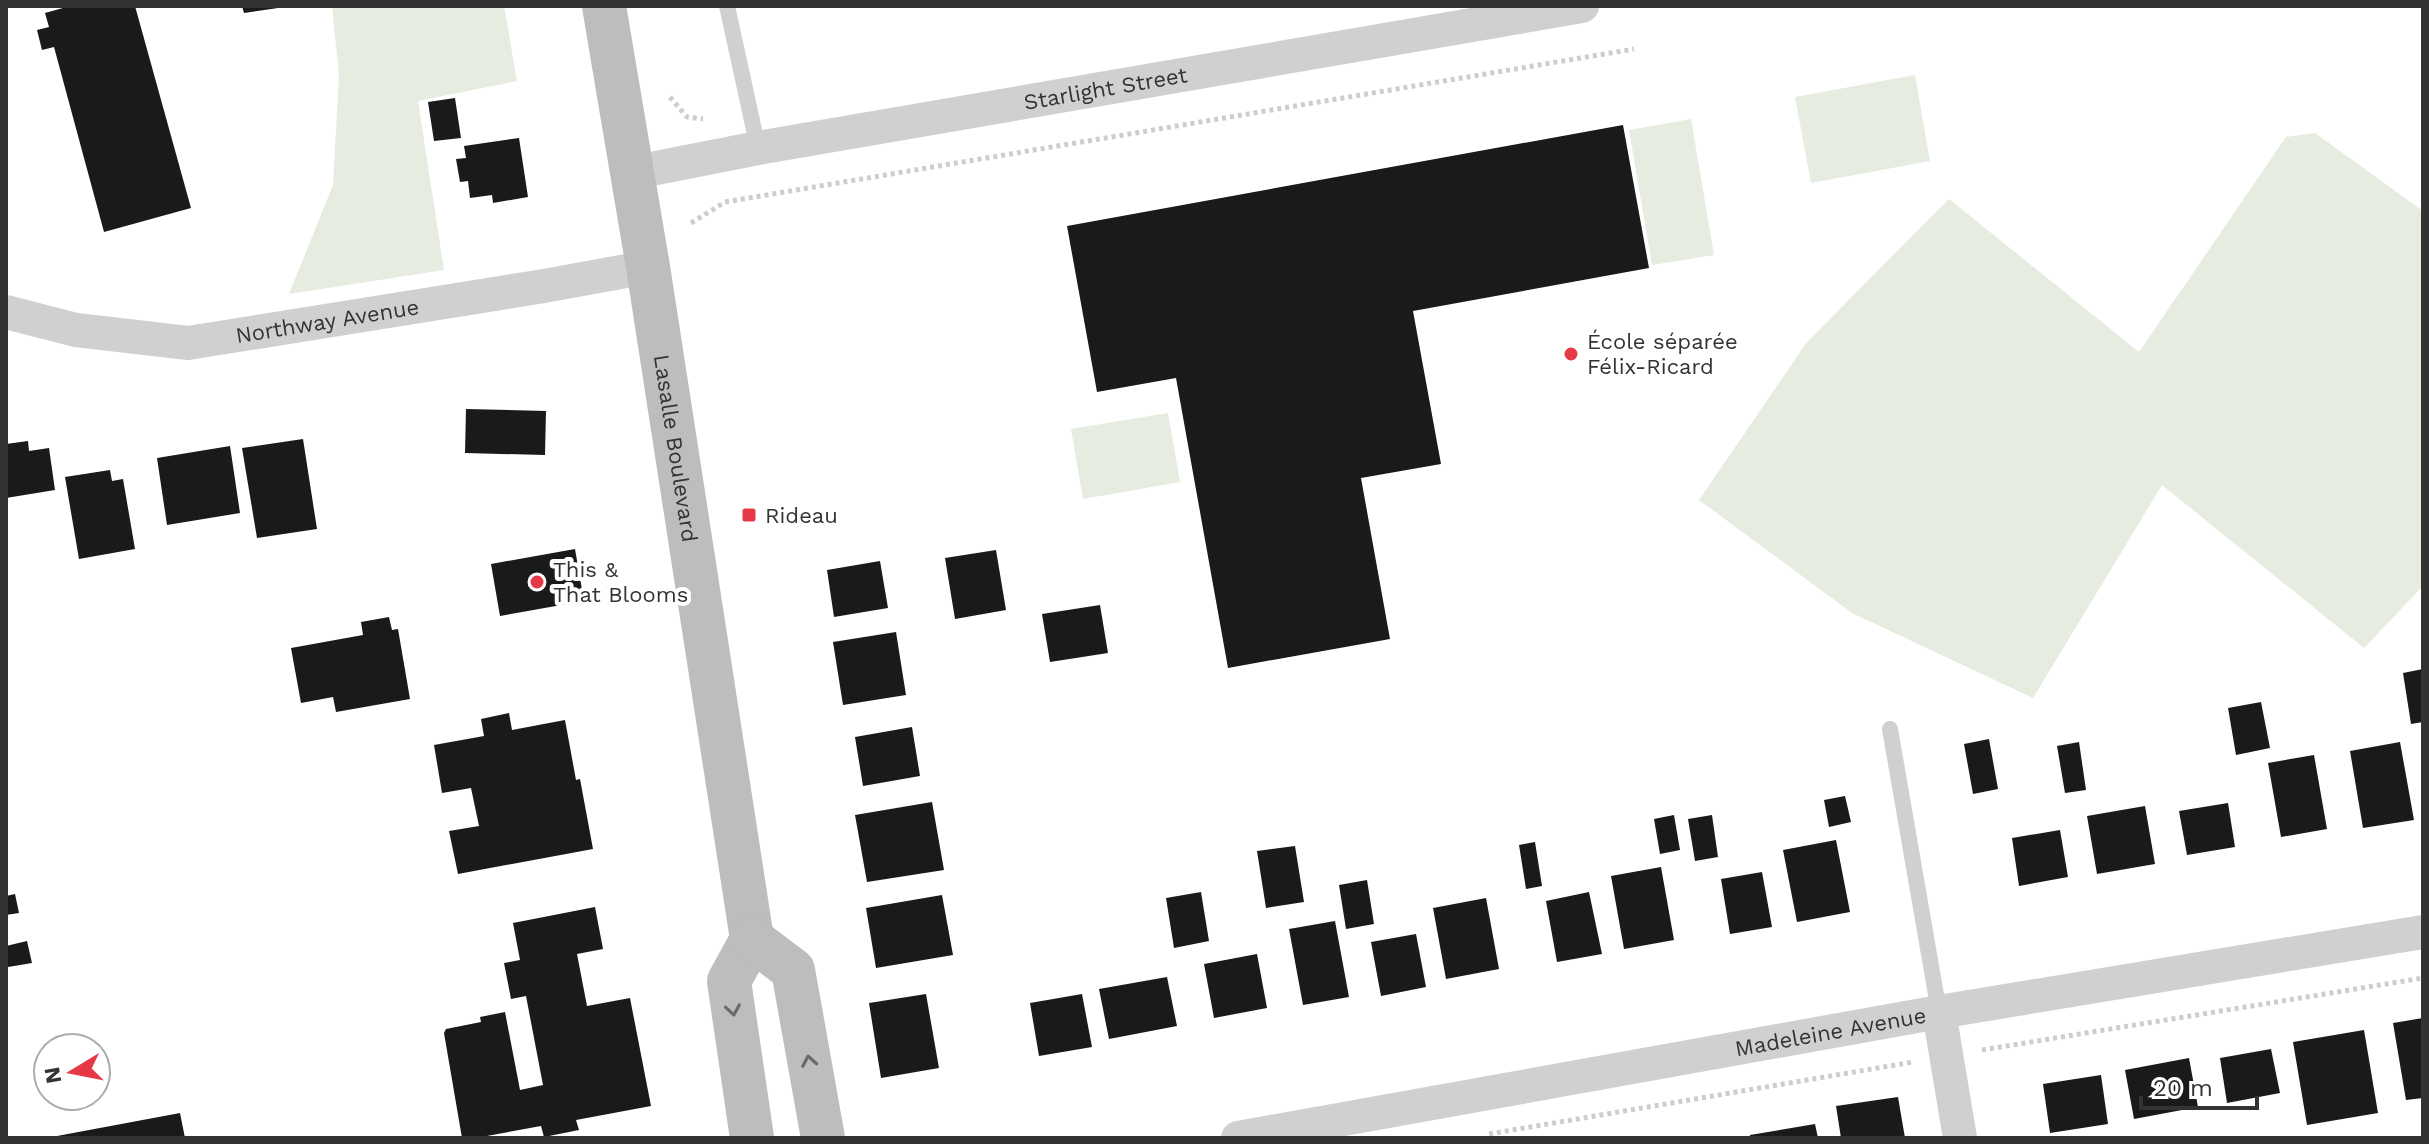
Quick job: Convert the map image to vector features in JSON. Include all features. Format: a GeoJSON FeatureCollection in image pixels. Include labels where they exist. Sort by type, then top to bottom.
{"type":"FeatureCollection","features":[{"type":"Feature","properties":{"kind":"main road","name":"Lasalle Boulevard"},"geometry":{"type":"LineString","coordinates":[[604,6],[648,267],[752,939]]}},
{"type":"Feature","properties":{"kind":"main road"},"geometry":{"type":"LineString","coordinates":[[752,1138],[729,981],[752,939],[793,970],[823,1138]]}},
{"type":"Feature","properties":{"kind":"street","name":"Starlight Street"},"geometry":{"type":"LineString","coordinates":[[631,173],[758,148],[1582,6]]}},
{"type":"Feature","properties":{"kind":"street","name":"Northway Avenue"},"geometry":{"type":"LineString","coordinates":[[6,312],[76,330],[188,343],[648,267]]}},
{"type":"Feature","properties":{"kind":"street","name":"Madeleine Avenue"},"geometry":{"type":"LineString","coordinates":[[1238,1138],[1939,1012],[2423,932]]}},
{"type":"Feature","properties":{"kind":"street"},"geometry":{"type":"LineString","coordinates":[[1939,1012],[1960,1138]]}},
{"type":"Feature","properties":{"kind":"lane"},"geometry":{"type":"LineString","coordinates":[[727,6],[758,148]]}},
{"type":"Feature","properties":{"kind":"lane"},"geometry":{"type":"LineString","coordinates":[[1890,729],[1939,1012]]}},
{"type":"Feature","properties":{"kind":"path"},"geometry":{"type":"LineString","coordinates":[[691,223],[725,202],[1634,49]]}},
{"type":"Feature","properties":{"kind":"shaded area"},"geometry":{"type":"Polygon","coordinates":[[[332,6],[504,6],[517,81],[418,101],[444,270],[289,294],[333,185],[339,75],[332,6]]]}},
{"type":"Feature","properties":{"kind":"shaded area"},"geometry":{"type":"Polygon","coordinates":[[[1915,75],[1930,161],[1811,183],[1795,97],[1915,75]]]}},
{"type":"Feature","properties":{"kind":"shaded area"},"geometry":{"type":"Polygon","coordinates":[[[1691,119],[1714,255],[1652,265],[1629,130],[1691,119]]]}},
{"type":"Feature","properties":{"kind":"shaded area"},"geometry":{"type":"Polygon","coordinates":[[[2315,133],[2423,211],[2423,586],[2364,648],[2162,485],[2033,698],[1852,613],[1699,500],[1807,342],[1949,199],[2139,352],[2286,137],[2315,133]]]}},
{"type":"Feature","properties":{"kind":"shaded area"},"geometry":{"type":"Polygon","coordinates":[[[1168,413],[1180,482],[1083,499],[1071,429],[1168,413]]]}},
{"type":"Feature","properties":{"kind":"building"},"geometry":{"type":"Polygon","coordinates":[[[70,6],[135,6],[191,208],[104,232],[54,47],[42,50],[37,30],[49,27],[45,13],[70,6]]]}},
{"type":"Feature","properties":{"kind":"building"},"geometry":{"type":"Polygon","coordinates":[[[242,6],[278,6],[278,8],[244,13],[242,6]]]}},
{"type":"Feature","properties":{"kind":"building"},"geometry":{"type":"Polygon","coordinates":[[[455,98],[461,138],[434,141],[428,102],[455,98]]]}},
{"type":"Feature","properties":{"kind":"building"},"geometry":{"type":"Polygon","coordinates":[[[1623,125],[1649,268],[1413,311],[1441,464],[1361,478],[1390,639],[1228,668],[1176,378],[1097,392],[1067,226],[1623,125]]]}},
{"type":"Feature","properties":{"kind":"building"},"geometry":{"type":"Polygon","coordinates":[[[519,138],[528,197],[493,203],[492,195],[470,198],[468,181],[460,182],[456,159],[466,158],[464,146],[519,138]]]}},
{"type":"Feature","properties":{"kind":"building"},"geometry":{"type":"Polygon","coordinates":[[[466,409],[546,411],[545,455],[465,453],[466,409]]]}},
{"type":"Feature","properties":{"kind":"building"},"geometry":{"type":"Polygon","coordinates":[[[303,439],[317,529],[257,538],[242,448],[303,439]]]}},
{"type":"Feature","properties":{"kind":"building"},"geometry":{"type":"Polygon","coordinates":[[[28,441],[29,451],[49,448],[55,490],[6,498],[6,444],[28,441]]]}},
{"type":"Feature","properties":{"kind":"building"},"geometry":{"type":"Polygon","coordinates":[[[230,446],[240,513],[167,525],[157,458],[230,446]]]}},
{"type":"Feature","properties":{"kind":"building"},"geometry":{"type":"Polygon","coordinates":[[[110,470],[112,481],[123,479],[135,549],[79,559],[65,477],[110,470]]]}},
{"type":"Feature","properties":{"kind":"building","name":"This & That Blooms"},"geometry":{"type":"Polygon","coordinates":[[[575,549],[584,601],[500,616],[491,564],[575,549]]]}},
{"type":"Feature","properties":{"kind":"building"},"geometry":{"type":"Polygon","coordinates":[[[996,550],[1006,610],[955,619],[945,558],[996,550]]]}},
{"type":"Feature","properties":{"kind":"building"},"geometry":{"type":"Polygon","coordinates":[[[880,561],[888,608],[834,617],[827,570],[880,561]]]}},
{"type":"Feature","properties":{"kind":"building"},"geometry":{"type":"Polygon","coordinates":[[[1100,605],[1108,653],[1050,662],[1042,614],[1100,605]]]}},
{"type":"Feature","properties":{"kind":"building"},"geometry":{"type":"Polygon","coordinates":[[[389,617],[392,630],[398,629],[410,699],[336,712],[333,697],[301,703],[291,648],[363,635],[361,622],[389,617]]]}},
{"type":"Feature","properties":{"kind":"building"},"geometry":{"type":"Polygon","coordinates":[[[896,632],[906,695],[843,705],[833,642],[896,632]]]}},
{"type":"Feature","properties":{"kind":"building"},"geometry":{"type":"Polygon","coordinates":[[[2423,669],[2423,722],[2411,724],[2403,673],[2423,669]]]}},
{"type":"Feature","properties":{"kind":"building"},"geometry":{"type":"Polygon","coordinates":[[[2261,702],[2270,748],[2236,755],[2228,708],[2261,702]]]}},
{"type":"Feature","properties":{"kind":"building"},"geometry":{"type":"Polygon","coordinates":[[[509,713],[512,730],[565,720],[593,849],[458,874],[449,831],[479,826],[471,788],[442,793],[434,745],[484,736],[481,719],[509,713]]]}},
{"type":"Feature","properties":{"kind":"building"},"geometry":{"type":"Polygon","coordinates":[[[912,727],[920,776],[863,786],[855,737],[912,727]]]}},
{"type":"Feature","properties":{"kind":"building"},"geometry":{"type":"Polygon","coordinates":[[[1989,739],[1998,789],[1973,794],[1964,744],[1989,739]]]}},
{"type":"Feature","properties":{"kind":"building"},"geometry":{"type":"Polygon","coordinates":[[[2079,742],[2086,790],[2065,793],[2057,746],[2079,742]]]}},
{"type":"Feature","properties":{"kind":"building"},"geometry":{"type":"Polygon","coordinates":[[[2400,742],[2414,820],[2363,828],[2350,751],[2400,742]]]}},
{"type":"Feature","properties":{"kind":"building"},"geometry":{"type":"Polygon","coordinates":[[[2314,755],[2327,829],[2281,837],[2268,763],[2314,755]]]}},
{"type":"Feature","properties":{"kind":"building"},"geometry":{"type":"Polygon","coordinates":[[[1845,796],[1851,822],[1829,827],[1824,800],[1845,796]]]}},
{"type":"Feature","properties":{"kind":"building"},"geometry":{"type":"Polygon","coordinates":[[[932,802],[944,870],[867,882],[855,815],[932,802]]]}},
{"type":"Feature","properties":{"kind":"building"},"geometry":{"type":"Polygon","coordinates":[[[2228,803],[2235,847],[2187,855],[2179,811],[2228,803]]]}},
{"type":"Feature","properties":{"kind":"building"},"geometry":{"type":"Polygon","coordinates":[[[2145,806],[2155,864],[2097,874],[2087,816],[2145,806]]]}},
{"type":"Feature","properties":{"kind":"building"},"geometry":{"type":"Polygon","coordinates":[[[1674,815],[1680,850],[1660,854],[1654,819],[1674,815]]]}},
{"type":"Feature","properties":{"kind":"building"},"geometry":{"type":"Polygon","coordinates":[[[1712,815],[1718,857],[1695,861],[1688,819],[1712,815]]]}},
{"type":"Feature","properties":{"kind":"building"},"geometry":{"type":"Polygon","coordinates":[[[2060,830],[2068,877],[2019,886],[2012,838],[2060,830]]]}},
{"type":"Feature","properties":{"kind":"building"},"geometry":{"type":"Polygon","coordinates":[[[1836,840],[1850,912],[1797,922],[1783,850],[1836,840]]]}},
{"type":"Feature","properties":{"kind":"building"},"geometry":{"type":"Polygon","coordinates":[[[1535,842],[1542,886],[1526,889],[1519,845],[1535,842]]]}},
{"type":"Feature","properties":{"kind":"building"},"geometry":{"type":"Polygon","coordinates":[[[1295,846],[1304,902],[1266,908],[1257,851],[1295,846]]]}},
{"type":"Feature","properties":{"kind":"building"},"geometry":{"type":"Polygon","coordinates":[[[1661,867],[1674,940],[1624,949],[1611,876],[1661,867]]]}},
{"type":"Feature","properties":{"kind":"building"},"geometry":{"type":"Polygon","coordinates":[[[1762,872],[1772,927],[1730,934],[1721,879],[1762,872]]]}},
{"type":"Feature","properties":{"kind":"building"},"geometry":{"type":"Polygon","coordinates":[[[1367,880],[1374,924],[1346,929],[1339,885],[1367,880]]]}},
{"type":"Feature","properties":{"kind":"building"},"geometry":{"type":"Polygon","coordinates":[[[1201,892],[1209,941],[1174,948],[1166,898],[1201,892]]]}},
{"type":"Feature","properties":{"kind":"building"},"geometry":{"type":"Polygon","coordinates":[[[1589,892],[1602,954],[1557,962],[1546,901],[1589,892]]]}},
{"type":"Feature","properties":{"kind":"building"},"geometry":{"type":"Polygon","coordinates":[[[15,894],[19,913],[6,915],[6,896],[15,894]]]}},
{"type":"Feature","properties":{"kind":"building"},"geometry":{"type":"Polygon","coordinates":[[[942,895],[953,955],[876,968],[866,908],[942,895]]]}},
{"type":"Feature","properties":{"kind":"building"},"geometry":{"type":"Polygon","coordinates":[[[1486,898],[1499,969],[1446,979],[1433,908],[1486,898]]]}},
{"type":"Feature","properties":{"kind":"building"},"geometry":{"type":"Polygon","coordinates":[[[595,907],[603,949],[577,954],[587,1006],[630,998],[651,1106],[576,1120],[579,1130],[544,1137],[541,1126],[462,1138],[444,1033],[446,1029],[481,1022],[480,1017],[505,1012],[520,1090],[543,1085],[526,996],[511,999],[504,963],[520,960],[513,923],[595,907]]]}},
{"type":"Feature","properties":{"kind":"building"},"geometry":{"type":"Polygon","coordinates":[[[1335,921],[1349,997],[1303,1005],[1289,929],[1335,921]]]}},
{"type":"Feature","properties":{"kind":"building"},"geometry":{"type":"Polygon","coordinates":[[[1416,934],[1426,987],[1381,996],[1371,942],[1416,934]]]}},
{"type":"Feature","properties":{"kind":"building"},"geometry":{"type":"Polygon","coordinates":[[[27,941],[32,963],[8,967],[6,946],[27,941]]]}},
{"type":"Feature","properties":{"kind":"building"},"geometry":{"type":"Polygon","coordinates":[[[1257,954],[1267,1008],[1214,1018],[1204,964],[1257,954]]]}},
{"type":"Feature","properties":{"kind":"building"},"geometry":{"type":"Polygon","coordinates":[[[1167,977],[1177,1026],[1109,1039],[1099,989],[1167,977]]]}},
{"type":"Feature","properties":{"kind":"building"},"geometry":{"type":"Polygon","coordinates":[[[926,994],[939,1068],[881,1078],[869,1003],[926,994]]]}},
{"type":"Feature","properties":{"kind":"building"},"geometry":{"type":"Polygon","coordinates":[[[1082,994],[1092,1047],[1039,1056],[1030,1003],[1082,994]]]}},
{"type":"Feature","properties":{"kind":"building"},"geometry":{"type":"Polygon","coordinates":[[[2423,1018],[2423,1098],[2406,1100],[2393,1023],[2423,1018]]]}},
{"type":"Feature","properties":{"kind":"building"},"geometry":{"type":"Polygon","coordinates":[[[2364,1030],[2378,1113],[2307,1125],[2293,1042],[2364,1030]]]}},
{"type":"Feature","properties":{"kind":"building"},"geometry":{"type":"Polygon","coordinates":[[[2271,1049],[2280,1093],[2227,1103],[2220,1058],[2271,1049]]]}},
{"type":"Feature","properties":{"kind":"building"},"geometry":{"type":"Polygon","coordinates":[[[2189,1058],[2198,1107],[2134,1119],[2125,1070],[2189,1058]]]}},
{"type":"Feature","properties":{"kind":"building"},"geometry":{"type":"Polygon","coordinates":[[[2101,1075],[2108,1124],[2050,1133],[2043,1084],[2101,1075]]]}},
{"type":"Feature","properties":{"kind":"building"},"geometry":{"type":"Polygon","coordinates":[[[1898,1097],[1905,1138],[1841,1138],[1836,1106],[1898,1097]]]}},
{"type":"Feature","properties":{"kind":"building"},"geometry":{"type":"Polygon","coordinates":[[[180,1113],[185,1138],[57,1138],[57,1136],[180,1113]]]}},
{"type":"Feature","properties":{"kind":"building"},"geometry":{"type":"Polygon","coordinates":[[[1815,1124],[1818,1138],[1750,1138],[1750,1135],[1815,1124]]]}},
{"type":"Feature","properties":{"kind":"place","name":"École séparée Félix-Ricard"},"geometry":{"type":"Point","coordinates":[1571,354]}},
{"type":"Feature","properties":{"kind":"place","name":"Rideau"},"geometry":{"type":"Point","coordinates":[749,515]}},
{"type":"Feature","properties":{"kind":"place","name":"This & That Blooms"},"geometry":{"type":"Point","coordinates":[537,582]}}]}
